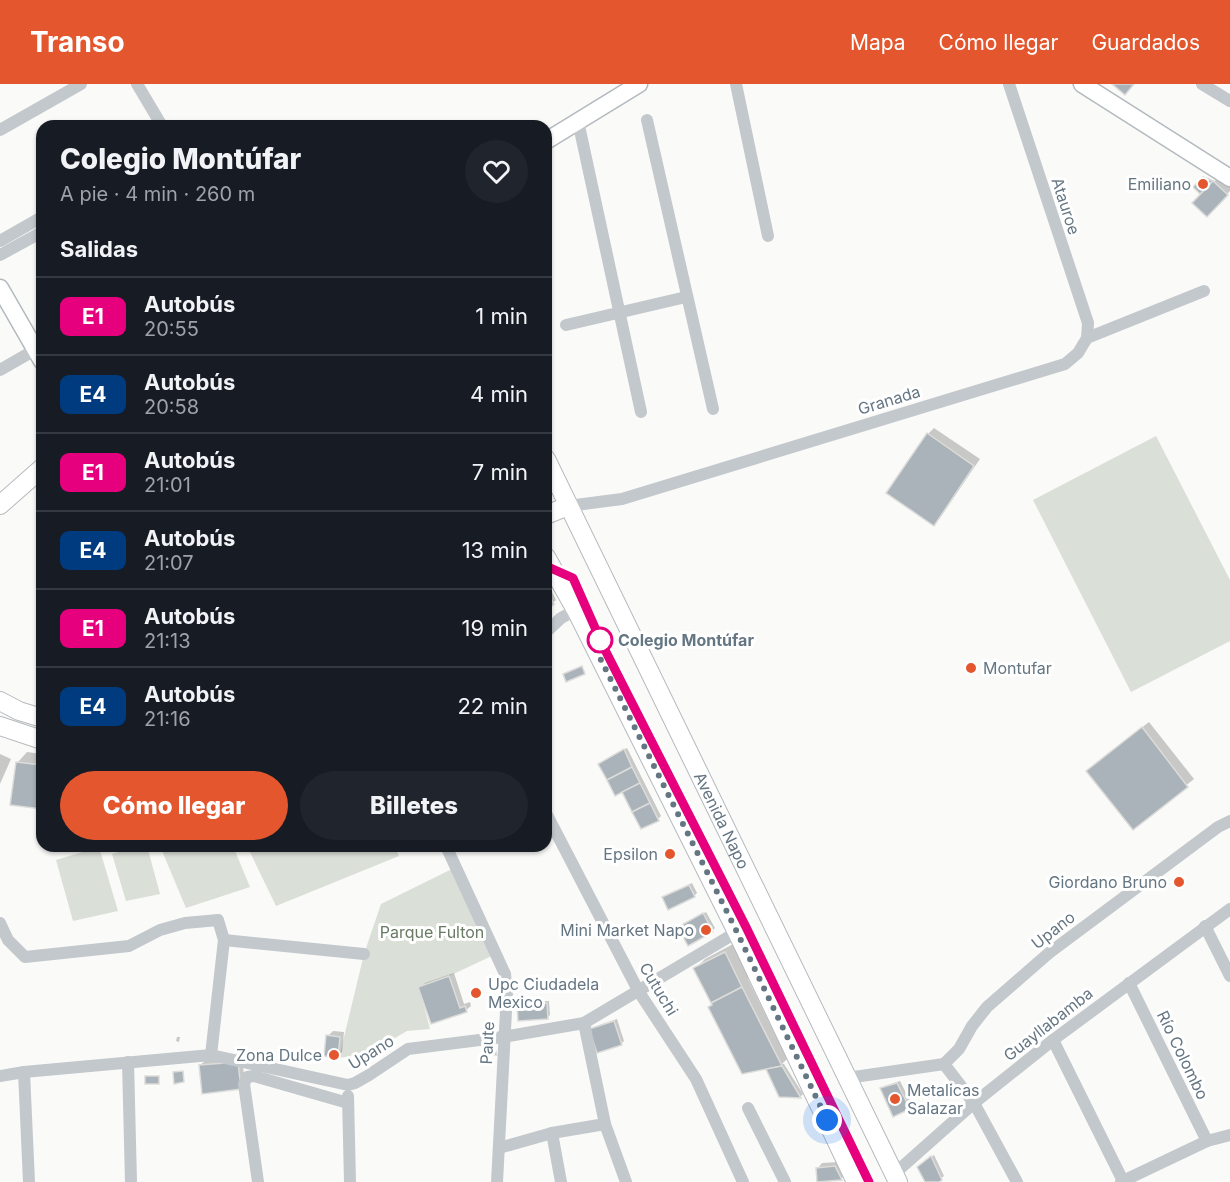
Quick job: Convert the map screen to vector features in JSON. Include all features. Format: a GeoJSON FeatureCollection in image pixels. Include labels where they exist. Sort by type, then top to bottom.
{"type":"FeatureCollection","features":[{"type":"Feature","properties":{"kind":"main road"},"geometry":{"type":"LineString","coordinates":[[552,137],[639,84]]}},
{"type":"Feature","properties":{"kind":"main road"},"geometry":{"type":"LineString","coordinates":[[1082,84],[1230,178]]}},
{"type":"Feature","properties":{"kind":"main road"},"geometry":{"type":"LineString","coordinates":[[0,288],[36,341]]}},
{"type":"Feature","properties":{"kind":"main road","name":"Avenida Napo"},"geometry":{"type":"LineString","coordinates":[[552,472],[896,1178]]}},
{"type":"Feature","properties":{"kind":"main road"},"geometry":{"type":"LineString","coordinates":[[1,502],[36,473]]}},
{"type":"Feature","properties":{"kind":"main road"},"geometry":{"type":"LineString","coordinates":[[552,513],[568,506]]}},
{"type":"Feature","properties":{"kind":"main road"},"geometry":{"type":"LineString","coordinates":[[552,570],[576,610],[737,932],[856,1182]]}},
{"type":"Feature","properties":{"kind":"main road"},"geometry":{"type":"LineString","coordinates":[[0,701],[19,711],[36,716]]}},
{"type":"Feature","properties":{"kind":"main road"},"geometry":{"type":"LineString","coordinates":[[0,726],[36,738]]}},
{"type":"Feature","properties":{"kind":"street"},"geometry":{"type":"LineString","coordinates":[[0,121],[66,84]]}},
{"type":"Feature","properties":{"kind":"street"},"geometry":{"type":"LineString","coordinates":[[0,130],[81,84]]}},
{"type":"Feature","properties":{"kind":"street"},"geometry":{"type":"LineString","coordinates":[[130,84],[151,120]]}},
{"type":"Feature","properties":{"kind":"street"},"geometry":{"type":"LineString","coordinates":[[137,84],[158,120]]}},
{"type":"Feature","properties":{"kind":"street"},"geometry":{"type":"LineString","coordinates":[[736,84],[768,236]]}},
{"type":"Feature","properties":{"kind":"street","name":"Atauroe"},"geometry":{"type":"LineString","coordinates":[[1009,84],[1088,323],[1087,338]]}},
{"type":"Feature","properties":{"kind":"street"},"geometry":{"type":"LineString","coordinates":[[1202,84],[1230,101]]}},
{"type":"Feature","properties":{"kind":"street"},"geometry":{"type":"LineString","coordinates":[[647,120],[713,409]]}},
{"type":"Feature","properties":{"kind":"street"},"geometry":{"type":"LineString","coordinates":[[578,121],[641,412]]}},
{"type":"Feature","properties":{"kind":"street"},"geometry":{"type":"LineString","coordinates":[[0,241],[36,220]]}},
{"type":"Feature","properties":{"kind":"street"},"geometry":{"type":"LineString","coordinates":[[0,248],[36,228]]}},
{"type":"Feature","properties":{"kind":"street"},"geometry":{"type":"LineString","coordinates":[[0,255],[36,235]]}},
{"type":"Feature","properties":{"kind":"street","name":"Granada"},"geometry":{"type":"LineString","coordinates":[[568,506],[622,499],[1065,364],[1078,353],[1087,338],[1204,291]]}},
{"type":"Feature","properties":{"kind":"street"},"geometry":{"type":"LineString","coordinates":[[566,325],[686,297]]}},
{"type":"Feature","properties":{"kind":"street"},"geometry":{"type":"LineString","coordinates":[[0,370],[36,349]]}},
{"type":"Feature","properties":{"kind":"street"},"geometry":{"type":"LineString","coordinates":[[552,626],[561,618],[576,610]]}},
{"type":"Feature","properties":{"kind":"street","name":"Upano"},"geometry":{"type":"LineString","coordinates":[[944,1064],[958,1049],[987,1007],[1049,953],[1218,827],[1230,821]]}},
{"type":"Feature","properties":{"kind":"street","name":"Cutuchi"},"geometry":{"type":"LineString","coordinates":[[552,825],[639,992],[696,1079],[743,1182]]}},
{"type":"Feature","properties":{"kind":"street","name":"Paute"},"geometry":{"type":"LineString","coordinates":[[449,852],[505,974],[507,992],[497,1182]]}},
{"type":"Feature","properties":{"kind":"street","name":"Guayllabamba"},"geometry":{"type":"LineString","coordinates":[[896,1178],[974,1103],[1053,1040],[1230,909]]}},
{"type":"Feature","properties":{"kind":"street"},"geometry":{"type":"LineString","coordinates":[[0,923],[8,940],[25,957],[129,946],[160,930],[185,923],[218,920],[224,940],[211,1055]]}},
{"type":"Feature","properties":{"kind":"street"},"geometry":{"type":"LineString","coordinates":[[1205,926],[1230,976]]}},
{"type":"Feature","properties":{"kind":"street","name":"Upano"},"geometry":{"type":"LineString","coordinates":[[0,1076],[211,1055],[348,1085],[355,1083],[408,1048],[584,1023],[737,932]]}},
{"type":"Feature","properties":{"kind":"street"},"geometry":{"type":"LineString","coordinates":[[224,940],[364,954]]}},
{"type":"Feature","properties":{"kind":"street","name":"Río Colombo"},"geometry":{"type":"LineString","coordinates":[[1129,983],[1207,1141]]}},
{"type":"Feature","properties":{"kind":"street"},"geometry":{"type":"LineString","coordinates":[[584,1023],[605,1124],[626,1182]]}},
{"type":"Feature","properties":{"kind":"street"},"geometry":{"type":"LineString","coordinates":[[1053,1040],[1122,1181],[1207,1141],[1230,1135]]}},
{"type":"Feature","properties":{"kind":"street"},"geometry":{"type":"LineString","coordinates":[[128,1062],[131,1182]]}},
{"type":"Feature","properties":{"kind":"street"},"geometry":{"type":"LineString","coordinates":[[847,1078],[944,1064],[974,1103],[1017,1182]]}},
{"type":"Feature","properties":{"kind":"street"},"geometry":{"type":"LineString","coordinates":[[24,1072],[29,1182]]}},
{"type":"Feature","properties":{"kind":"street"},"geometry":{"type":"LineString","coordinates":[[258,1182],[244,1084],[247,1077],[254,1076],[348,1103]]}},
{"type":"Feature","properties":{"kind":"street"},"geometry":{"type":"LineString","coordinates":[[348,1085],[350,1182]]}},
{"type":"Feature","properties":{"kind":"street"},"geometry":{"type":"LineString","coordinates":[[748,1108],[785,1182]]}},
{"type":"Feature","properties":{"kind":"street"},"geometry":{"type":"LineString","coordinates":[[499,1148],[552,1133],[605,1124]]}},
{"type":"Feature","properties":{"kind":"street"},"geometry":{"type":"LineString","coordinates":[[552,1133],[561,1182]]}},
{"type":"Feature","properties":{"kind":"green space"},"geometry":{"type":"Polygon","coordinates":[[[1156,436],[1230,580],[1230,641],[1131,692],[1033,500],[1156,436]]]}},
{"type":"Feature","properties":{"kind":"green space"},"geometry":{"type":"Polygon","coordinates":[[[82,852],[100,852],[118,911],[73,921],[56,860],[82,852]]]}},
{"type":"Feature","properties":{"kind":"green space"},"geometry":{"type":"Polygon","coordinates":[[[149,852],[160,894],[126,901],[112,854],[149,852]]]}},
{"type":"Feature","properties":{"kind":"green space"},"geometry":{"type":"Polygon","coordinates":[[[163,852],[235,852],[250,887],[186,908],[163,852]]]}},
{"type":"Feature","properties":{"kind":"green space"},"geometry":{"type":"Polygon","coordinates":[[[250,852],[397,852],[399,856],[276,906],[250,852]]]}},
{"type":"Feature","properties":{"kind":"green space","name":"Parque Fulton"},"geometry":{"type":"Polygon","coordinates":[[[456,867],[496,954],[419,987],[430,1029],[407,1031],[369,1053],[339,1058],[364,954],[381,904],[456,867]]]}},
{"type":"Feature","properties":{"kind":"building"},"geometry":{"type":"Polygon","coordinates":[[[1112,84],[1134,84],[1125,95],[1112,84]]]}},
{"type":"Feature","properties":{"kind":"building","name":"Emiliano"},"geometry":{"type":"Polygon","coordinates":[[[1203,177],[1213,181],[1200,194],[1193,187],[1203,177]]]}},
{"type":"Feature","properties":{"kind":"building"},"geometry":{"type":"Polygon","coordinates":[[[1213,181],[1228,195],[1207,217],[1192,203],[1213,181]]]}},
{"type":"Feature","properties":{"kind":"building"},"geometry":{"type":"Polygon","coordinates":[[[927,433],[974,466],[934,526],[886,493],[927,433]]]}},
{"type":"Feature","properties":{"kind":"building"},"geometry":{"type":"Polygon","coordinates":[[[582,666],[585,674],[566,682],[563,674],[582,666]]]}},
{"type":"Feature","properties":{"kind":"building"},"geometry":{"type":"Polygon","coordinates":[[[1142,727],[1188,787],[1133,830],[1086,771],[1142,727]]]}},
{"type":"Feature","properties":{"kind":"building"},"geometry":{"type":"Polygon","coordinates":[[[624,749],[632,767],[607,780],[598,764],[624,749]]]}},
{"type":"Feature","properties":{"kind":"building"},"geometry":{"type":"Polygon","coordinates":[[[16,762],[36,764],[36,808],[10,805],[16,762]]]}},
{"type":"Feature","properties":{"kind":"building"},"geometry":{"type":"Polygon","coordinates":[[[632,767],[640,783],[615,796],[607,780],[632,767]]]}},
{"type":"Feature","properties":{"kind":"building"},"geometry":{"type":"Polygon","coordinates":[[[640,783],[650,803],[632,812],[622,792],[640,783]]]}},
{"type":"Feature","properties":{"kind":"building"},"geometry":{"type":"Polygon","coordinates":[[[650,803],[659,821],[641,829],[632,812],[650,803]]]}},
{"type":"Feature","properties":{"kind":"building"},"geometry":{"type":"Polygon","coordinates":[[[689,885],[695,897],[668,910],[662,897],[689,885]]]}},
{"type":"Feature","properties":{"kind":"building"},"geometry":{"type":"Polygon","coordinates":[[[703,913],[713,932],[688,946],[678,927],[703,913]]]}},
{"type":"Feature","properties":{"kind":"building"},"geometry":{"type":"Polygon","coordinates":[[[725,952],[742,987],[711,1003],[693,968],[725,952]]]}},
{"type":"Feature","properties":{"kind":"building"},"geometry":{"type":"Polygon","coordinates":[[[449,976],[460,1008],[465,1006],[467,1012],[431,1024],[418,987],[449,976]]]}},
{"type":"Feature","properties":{"kind":"building"},"geometry":{"type":"Polygon","coordinates":[[[742,987],[782,1066],[742,1074],[708,1007],[712,1005],[711,1003],[742,987]]]}},
{"type":"Feature","properties":{"kind":"building"},"geometry":{"type":"Polygon","coordinates":[[[547,1003],[548,1019],[518,1021],[517,1004],[547,1003]]]}},
{"type":"Feature","properties":{"kind":"building"},"geometry":{"type":"Polygon","coordinates":[[[614,1021],[622,1045],[597,1053],[589,1029],[614,1021]]]}},
{"type":"Feature","properties":{"kind":"building"},"geometry":{"type":"Polygon","coordinates":[[[326,1035],[340,1037],[338,1058],[324,1056],[326,1035]]]}},
{"type":"Feature","properties":{"kind":"building"},"geometry":{"type":"Polygon","coordinates":[[[488,1046],[494,1046],[497,1055],[488,1055],[488,1046]]]}},
{"type":"Feature","properties":{"kind":"building"},"geometry":{"type":"Polygon","coordinates":[[[238,1062],[241,1089],[202,1094],[199,1065],[238,1062]]]}},
{"type":"Feature","properties":{"kind":"building"},"geometry":{"type":"Polygon","coordinates":[[[782,1066],[801,1098],[779,1097],[766,1069],[782,1066]]]}},
{"type":"Feature","properties":{"kind":"building"},"geometry":{"type":"Polygon","coordinates":[[[183,1071],[184,1082],[174,1084],[173,1072],[183,1071]]]}},
{"type":"Feature","properties":{"kind":"building"},"geometry":{"type":"Polygon","coordinates":[[[145,1076],[159,1076],[159,1084],[145,1084],[145,1076]]]}},
{"type":"Feature","properties":{"kind":"building","name":"Metalicas Salazar"},"geometry":{"type":"Polygon","coordinates":[[[897,1083],[910,1109],[893,1117],[880,1088],[897,1083]]]}},
{"type":"Feature","properties":{"kind":"building"},"geometry":{"type":"Polygon","coordinates":[[[931,1156],[942,1180],[939,1182],[925,1182],[917,1167],[931,1156]]]}},
{"type":"Feature","properties":{"kind":"building"},"geometry":{"type":"Polygon","coordinates":[[[835,1166],[842,1180],[817,1182],[816,1168],[835,1166]]]}},
{"type":"Feature","properties":{"kind":"bus line","name":"E1"},"geometry":{"type":"LineString","coordinates":[[552,568],[569,574],[573,578],[604,648],[746,927],[869,1182]]}},
{"type":"Feature","properties":{"kind":"place","name":"Emiliano"},"geometry":{"type":"Point","coordinates":[1203,184]}},
{"type":"Feature","properties":{"kind":"place","name":"Colegio Montúfar"},"geometry":{"type":"Point","coordinates":[600,640]}},
{"type":"Feature","properties":{"kind":"place","name":"Montufar"},"geometry":{"type":"Point","coordinates":[971,668]}},
{"type":"Feature","properties":{"kind":"place","name":"Epsilon"},"geometry":{"type":"Point","coordinates":[670,854]}},
{"type":"Feature","properties":{"kind":"place","name":"Giordano Bruno"},"geometry":{"type":"Point","coordinates":[1179,882]}},
{"type":"Feature","properties":{"kind":"place","name":"Mini Market Napo"},"geometry":{"type":"Point","coordinates":[706,930]}},
{"type":"Feature","properties":{"kind":"place","name":"Upc Ciudadela Mexico"},"geometry":{"type":"Point","coordinates":[476,993]}},
{"type":"Feature","properties":{"kind":"place","name":"Zona Dulce"},"geometry":{"type":"Point","coordinates":[334,1055]}},
{"type":"Feature","properties":{"kind":"place","name":"Metalicas Salazar"},"geometry":{"type":"Point","coordinates":[895,1099]}},
{"type":"Feature","properties":{"kind":"route"},"geometry":{"type":"LineString","coordinates":[[600,640],[596,650],[737,932],[827,1120]]}}]}
